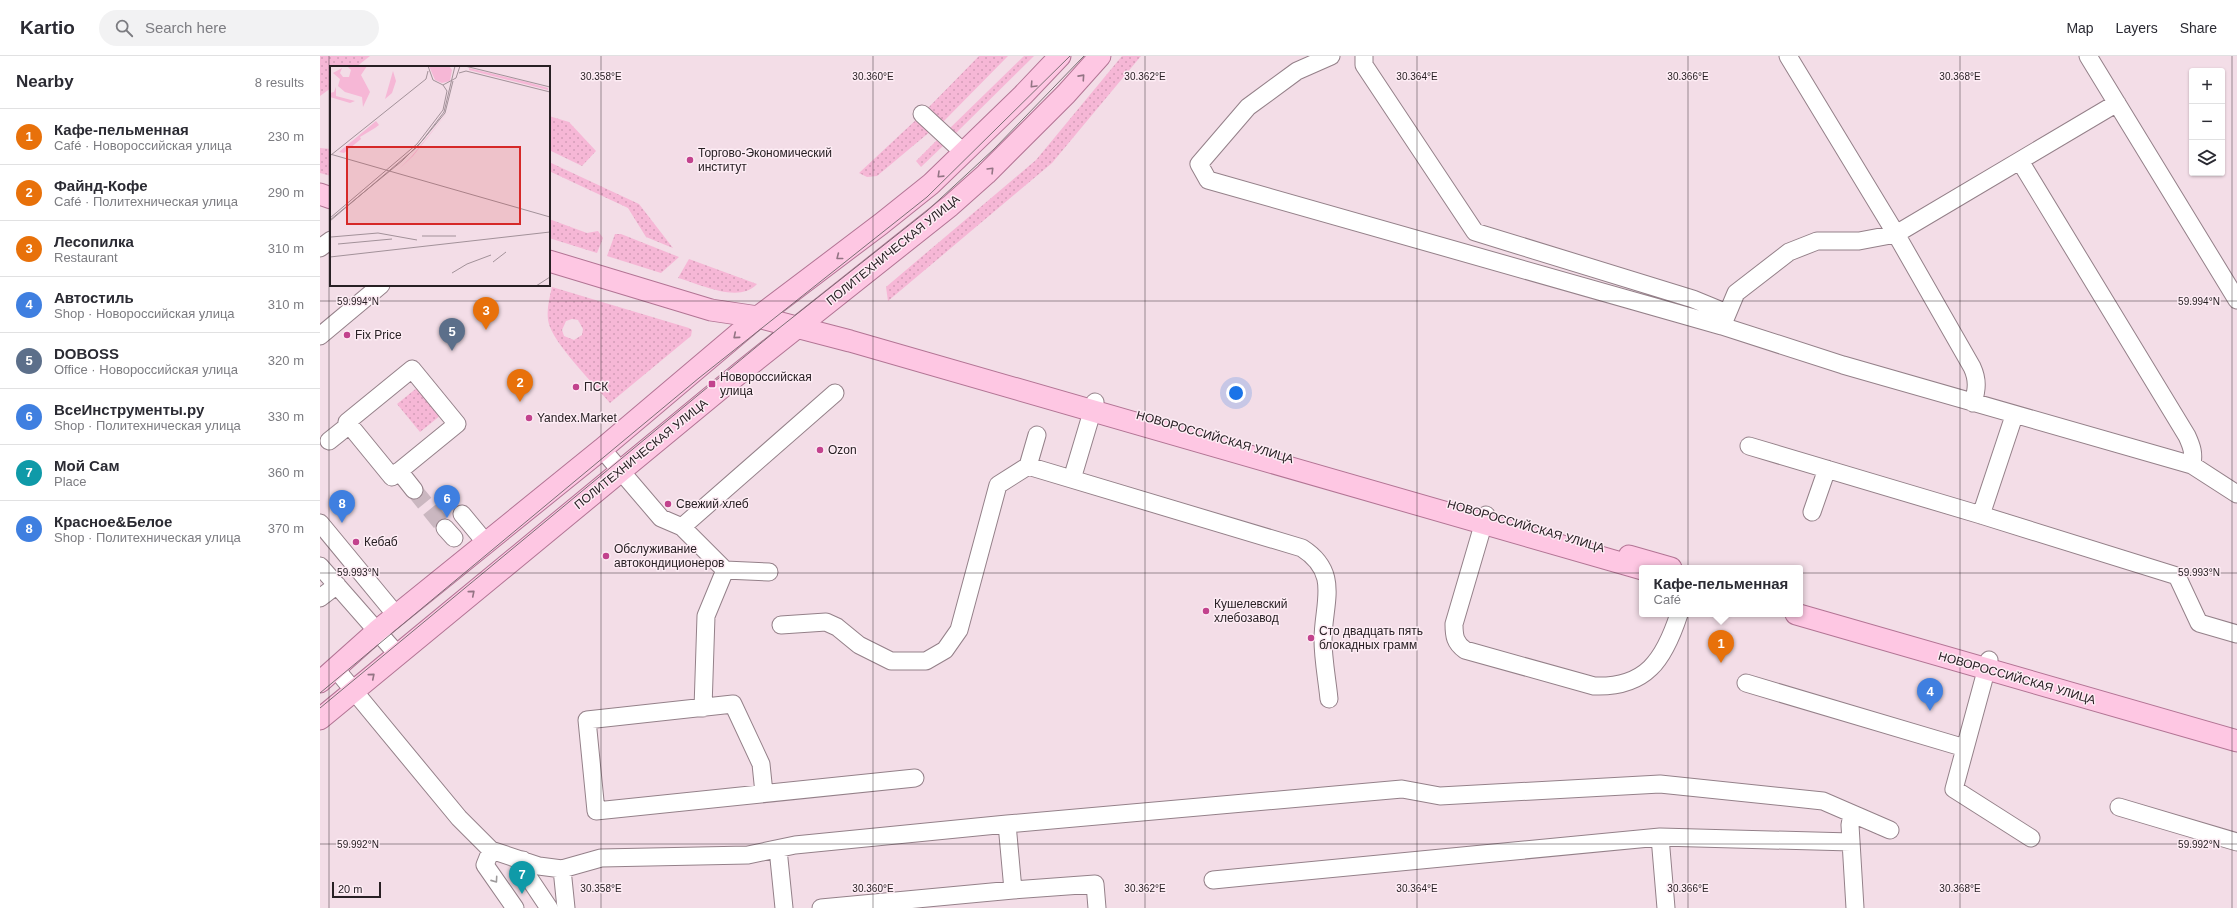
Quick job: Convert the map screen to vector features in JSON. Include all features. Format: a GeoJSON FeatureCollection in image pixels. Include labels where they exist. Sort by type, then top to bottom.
{"type":"FeatureCollection","features":[{"type":"Feature","properties":{"kind":"main road"},"geometry":{"type":"LineString","coordinates":[[320,682],[396,615],[602,449],[758,317],[881,224],[931,184],[1023,96],[1060,56]]}},
{"type":"Feature","properties":{"kind":"main road","name":"ПОЛИТЕХНИЧЕСКАЯ УЛИЦА"},"geometry":{"type":"LineString","coordinates":[[320,719],[620,470],[950,206],[986,174],[1066,94],[1100,56]]}},
{"type":"Feature","properties":{"kind":"main road"},"geometry":{"type":"LineString","coordinates":[[320,194],[330,198]]}},
{"type":"Feature","properties":{"kind":"main road","name":"НОВОРОССИЙСКАЯ УЛИЦА"},"geometry":{"type":"LineString","coordinates":[[550,261],[712,310],[802,323],[1484,519],[1639,568]]}},
{"type":"Feature","properties":{"kind":"main road","name":"НОВОРОССИЙСКАЯ УЛИЦА"},"geometry":{"type":"LineString","coordinates":[[1484,519],[1660,565]]}},
{"type":"Feature","properties":{"kind":"main road","name":"НОВОРОССИЙСКАЯ УЛИЦА"},"geometry":{"type":"LineString","coordinates":[[1803,606],[2237,741]]}},
{"type":"Feature","properties":{"kind":"main road","name":"НОВОРОССИЙСКАЯ УЛИЦА"},"geometry":{"type":"LineString","coordinates":[[1803,616],[2237,732]]}},
{"type":"Feature","properties":{"kind":"lane"},"geometry":{"type":"LineString","coordinates":[[1331,56],[1297,71],[1248,107],[1199,164],[1208,180],[1725,320],[1843,365],[2014,416],[2192,465],[2237,494]]}},
{"type":"Feature","properties":{"kind":"lane"},"geometry":{"type":"LineString","coordinates":[[1364,56],[1364,65],[1476,232],[1693,299],[1725,320]]}},
{"type":"Feature","properties":{"kind":"lane"},"geometry":{"type":"LineString","coordinates":[[1788,56],[1896,234],[1972,367],[1977,378],[1977,390],[1973,404]]}},
{"type":"Feature","properties":{"kind":"lane"},"geometry":{"type":"LineString","coordinates":[[2088,56],[2237,300]]}},
{"type":"Feature","properties":{"kind":"lane"},"geometry":{"type":"LineString","coordinates":[[1725,320],[1736,293],[1789,252],[1817,241],[1859,241],[1896,234],[2117,103]]}},
{"type":"Feature","properties":{"kind":"lane"},"geometry":{"type":"LineString","coordinates":[[922,114],[963,152]]}},
{"type":"Feature","properties":{"kind":"lane"},"geometry":{"type":"LineString","coordinates":[[2020,161],[2187,436],[2192,446],[2194,455],[2192,465]]}},
{"type":"Feature","properties":{"kind":"lane"},"geometry":{"type":"LineString","coordinates":[[320,248],[330,241]]}},
{"type":"Feature","properties":{"kind":"lane"},"geometry":{"type":"LineString","coordinates":[[320,336],[380,286]]}},
{"type":"Feature","properties":{"kind":"lane"},"geometry":{"type":"LineString","coordinates":[[412,369],[457,424],[392,477],[349,425],[347,422],[412,369]]}},
{"type":"Feature","properties":{"kind":"lane"},"geometry":{"type":"LineString","coordinates":[[682,527],[835,393]]}},
{"type":"Feature","properties":{"kind":"lane"},"geometry":{"type":"LineString","coordinates":[[1072,479],[1094,406]]}},
{"type":"Feature","properties":{"kind":"lane"},"geometry":{"type":"LineString","coordinates":[[1981,515],[2014,416]]}},
{"type":"Feature","properties":{"kind":"lane"},"geometry":{"type":"LineString","coordinates":[[329,441],[349,425]]}},
{"type":"Feature","properties":{"kind":"lane"},"geometry":{"type":"LineString","coordinates":[[781,625],[826,622],[837,627],[859,646],[891,661],[926,661],[945,650],[959,630],[998,485],[1028,466],[1037,435]]}},
{"type":"Feature","properties":{"kind":"lane"},"geometry":{"type":"LineString","coordinates":[[1749,446],[1981,515],[2177,576],[2199,623],[2237,634]]}},
{"type":"Feature","properties":{"kind":"lane"},"geometry":{"type":"LineString","coordinates":[[602,449],[661,518],[682,527],[725,570],[769,572]]}},
{"type":"Feature","properties":{"kind":"lane"},"geometry":{"type":"LineString","coordinates":[[1028,466],[1302,548],[1315,556],[1324,569],[1328,584],[1328,601],[1323,641],[1329,699]]}},
{"type":"Feature","properties":{"kind":"lane"},"geometry":{"type":"LineString","coordinates":[[1812,512],[1827,469]]}},
{"type":"Feature","properties":{"kind":"lane"},"geometry":{"type":"LineString","coordinates":[[399,471],[414,490]]}},
{"type":"Feature","properties":{"kind":"lane"},"geometry":{"type":"LineString","coordinates":[[462,514],[486,543]]}},
{"type":"Feature","properties":{"kind":"lane"},"geometry":{"type":"LineString","coordinates":[[1484,519],[1454,624],[1454,635],[1457,644],[1465,650],[1594,686],[1611,687],[1635,680],[1653,666],[1666,649],[1678,617]]}},
{"type":"Feature","properties":{"kind":"lane"},"geometry":{"type":"LineString","coordinates":[[320,523],[396,615]]}},
{"type":"Feature","properties":{"kind":"lane"},"geometry":{"type":"LineString","coordinates":[[320,566],[398,655]]}},
{"type":"Feature","properties":{"kind":"lane"},"geometry":{"type":"LineString","coordinates":[[703,708],[706,616],[725,570]]}},
{"type":"Feature","properties":{"kind":"lane"},"geometry":{"type":"LineString","coordinates":[[320,598],[337,585]]}},
{"type":"Feature","properties":{"kind":"lane"},"geometry":{"type":"LineString","coordinates":[[1987,664],[1954,789],[2031,838]]}},
{"type":"Feature","properties":{"kind":"lane"},"geometry":{"type":"LineString","coordinates":[[335,668],[355,690],[459,818],[491,850],[539,866],[562,869],[601,858],[748,855],[778,849],[1007,824],[1402,789],[1440,796],[1660,784],[1823,802],[1890,830]]}},
{"type":"Feature","properties":{"kind":"lane"},"geometry":{"type":"LineString","coordinates":[[1746,684],[1965,748]]}},
{"type":"Feature","properties":{"kind":"lane"},"geometry":{"type":"LineString","coordinates":[[764,793],[761,764],[733,704],[587,720],[596,811],[915,778]]}},
{"type":"Feature","properties":{"kind":"lane"},"geometry":{"type":"LineString","coordinates":[[2119,807],[2237,842]]}},
{"type":"Feature","properties":{"kind":"lane"},"geometry":{"type":"LineString","coordinates":[[1852,814],[1850,825],[1855,908]]}},
{"type":"Feature","properties":{"kind":"lane"},"geometry":{"type":"LineString","coordinates":[[1007,824],[1013,890]]}},
{"type":"Feature","properties":{"kind":"lane"},"geometry":{"type":"LineString","coordinates":[[1213,880],[1660,837],[1851,842]]}},
{"type":"Feature","properties":{"kind":"lane"},"geometry":{"type":"LineString","coordinates":[[1660,837],[1666,908]]}},
{"type":"Feature","properties":{"kind":"lane"},"geometry":{"type":"LineString","coordinates":[[778,849],[784,908]]}},
{"type":"Feature","properties":{"kind":"lane"},"geometry":{"type":"LineString","coordinates":[[491,850],[485,865],[515,908]]}},
{"type":"Feature","properties":{"kind":"lane"},"geometry":{"type":"LineString","coordinates":[[523,860],[523,868],[550,908]]}},
{"type":"Feature","properties":{"kind":"lane"},"geometry":{"type":"LineString","coordinates":[[562,869],[566,908]]}},
{"type":"Feature","properties":{"kind":"lane"},"geometry":{"type":"LineString","coordinates":[[821,908],[1095,884],[1097,908]]}},
{"type":"Feature","properties":{"kind":"shaded area"},"geometry":{"type":"Polygon","coordinates":[[[320,56],[370,56],[357,66],[330,66],[330,89],[320,96],[320,56]]]}},
{"type":"Feature","properties":{"kind":"shaded area"},"geometry":{"type":"Polygon","coordinates":[[[979,56],[1008,56],[941,124],[926,110],[979,56]]]}},
{"type":"Feature","properties":{"kind":"shaded area"},"geometry":{"type":"Polygon","coordinates":[[[1024,56],[1034,56],[954,135],[948,130],[1024,56]]]}},
{"type":"Feature","properties":{"kind":"shaded area"},"geometry":{"type":"Polygon","coordinates":[[[1122,56],[1141,56],[1052,163],[888,301],[886,287],[1036,160],[1122,56]]]}},
{"type":"Feature","properties":{"kind":"shaded area"},"geometry":{"type":"Polygon","coordinates":[[[550,116],[569,122],[596,151],[582,166],[550,150],[550,116]]]}},
{"type":"Feature","properties":{"kind":"shaded area"},"geometry":{"type":"Polygon","coordinates":[[[918,118],[932,130],[877,176],[867,177],[859,173],[918,118]]]}},
{"type":"Feature","properties":{"kind":"shaded area"},"geometry":{"type":"Polygon","coordinates":[[[939,138],[945,144],[921,167],[916,161],[939,138]]]}},
{"type":"Feature","properties":{"kind":"shaded area"},"geometry":{"type":"Polygon","coordinates":[[[320,148],[330,149],[330,176],[320,173],[320,148]]]}},
{"type":"Feature","properties":{"kind":"shaded area"},"geometry":{"type":"Polygon","coordinates":[[[550,162],[639,204],[673,248],[646,237],[628,208],[550,171],[550,162]]]}},
{"type":"Feature","properties":{"kind":"shaded area"},"geometry":{"type":"Polygon","coordinates":[[[550,219],[587,233],[598,231],[603,238],[597,253],[550,238],[550,219]]]}},
{"type":"Feature","properties":{"kind":"shaded area"},"geometry":{"type":"Polygon","coordinates":[[[615,234],[621,234],[679,257],[661,273],[607,256],[615,234]]]}},
{"type":"Feature","properties":{"kind":"shaded area"},"geometry":{"type":"Polygon","coordinates":[[[689,259],[757,284],[749,290],[730,292],[719,291],[678,278],[689,259]]]}},
{"type":"Feature","properties":{"kind":"shaded area"},"geometry":{"type":"Polygon","coordinates":[[[552,287],[689,328],[692,330],[691,336],[610,403],[577,366],[554,336],[548,318],[548,307],[552,287]],[[572,319],[566,321],[562,330],[564,336],[574,340],[582,335],[583,329],[578,320],[572,319]]]}},
{"type":"Feature","properties":{"kind":"shaded area"},"geometry":{"type":"Polygon","coordinates":[[[418,387],[441,415],[420,432],[397,404],[418,387]]]}},
{"type":"Feature","properties":{"kind":"tunnel"},"geometry":{"type":"LineString","coordinates":[[414,490],[445,528]]}},
{"type":"Feature","properties":{"kind":"tram line"},"geometry":{"type":"LineString","coordinates":[[320,693],[699,378],[927,197],[1070,56]]}},
{"type":"Feature","properties":{"kind":"tram line"},"geometry":{"type":"LineString","coordinates":[[320,708],[778,329],[927,211],[994,149],[1084,56]]}},
{"type":"Feature","properties":{"kind":"place","name":"Торгово-Экономический институт"},"geometry":{"type":"Point","coordinates":[690,160]}},
{"type":"Feature","properties":{"kind":"place","name":"Лесопилка"},"geometry":{"type":"Point","coordinates":[486,330]}},
{"type":"Feature","properties":{"kind":"place","name":"Fix Price"},"geometry":{"type":"Point","coordinates":[347,335]}},
{"type":"Feature","properties":{"kind":"place","name":"DOBOSS"},"geometry":{"type":"Point","coordinates":[452,351]}},
{"type":"Feature","properties":{"kind":"place","name":"Новороссийская улица"},"geometry":{"type":"Point","coordinates":[712,384]}},
{"type":"Feature","properties":{"kind":"place","name":"ПСК"},"geometry":{"type":"Point","coordinates":[576,387]}},
{"type":"Feature","properties":{"kind":"place","name":"Файнд-Кофе"},"geometry":{"type":"Point","coordinates":[520,402]}},
{"type":"Feature","properties":{"kind":"place","name":"Yandex.Market"},"geometry":{"type":"Point","coordinates":[529,418]}},
{"type":"Feature","properties":{"kind":"place","name":"Ozon"},"geometry":{"type":"Point","coordinates":[820,450]}},
{"type":"Feature","properties":{"kind":"place","name":"Свежий хлеб"},"geometry":{"type":"Point","coordinates":[668,504]}},
{"type":"Feature","properties":{"kind":"place","name":"ВсеИнструменты.ру"},"geometry":{"type":"Point","coordinates":[447,518]}},
{"type":"Feature","properties":{"kind":"place","name":"Красное&Белое"},"geometry":{"type":"Point","coordinates":[342,523]}},
{"type":"Feature","properties":{"kind":"place","name":"Кебаб"},"geometry":{"type":"Point","coordinates":[356,542]}},
{"type":"Feature","properties":{"kind":"place","name":"Обслуживание автокондиционеров"},"geometry":{"type":"Point","coordinates":[606,556]}},
{"type":"Feature","properties":{"kind":"place","name":"Кушелевский хлебозавод"},"geometry":{"type":"Point","coordinates":[1206,611]}},
{"type":"Feature","properties":{"kind":"place","name":"Сто двадцать пять блокадных грамм"},"geometry":{"type":"Point","coordinates":[1311,638]}},
{"type":"Feature","properties":{"kind":"place","name":"Кафе-пельменная"},"geometry":{"type":"Point","coordinates":[1721,663]}},
{"type":"Feature","properties":{"kind":"place","name":"Автостиль"},"geometry":{"type":"Point","coordinates":[1930,711]}},
{"type":"Feature","properties":{"kind":"place","name":"Мой Сам"},"geometry":{"type":"Point","coordinates":[522,894]}}]}
